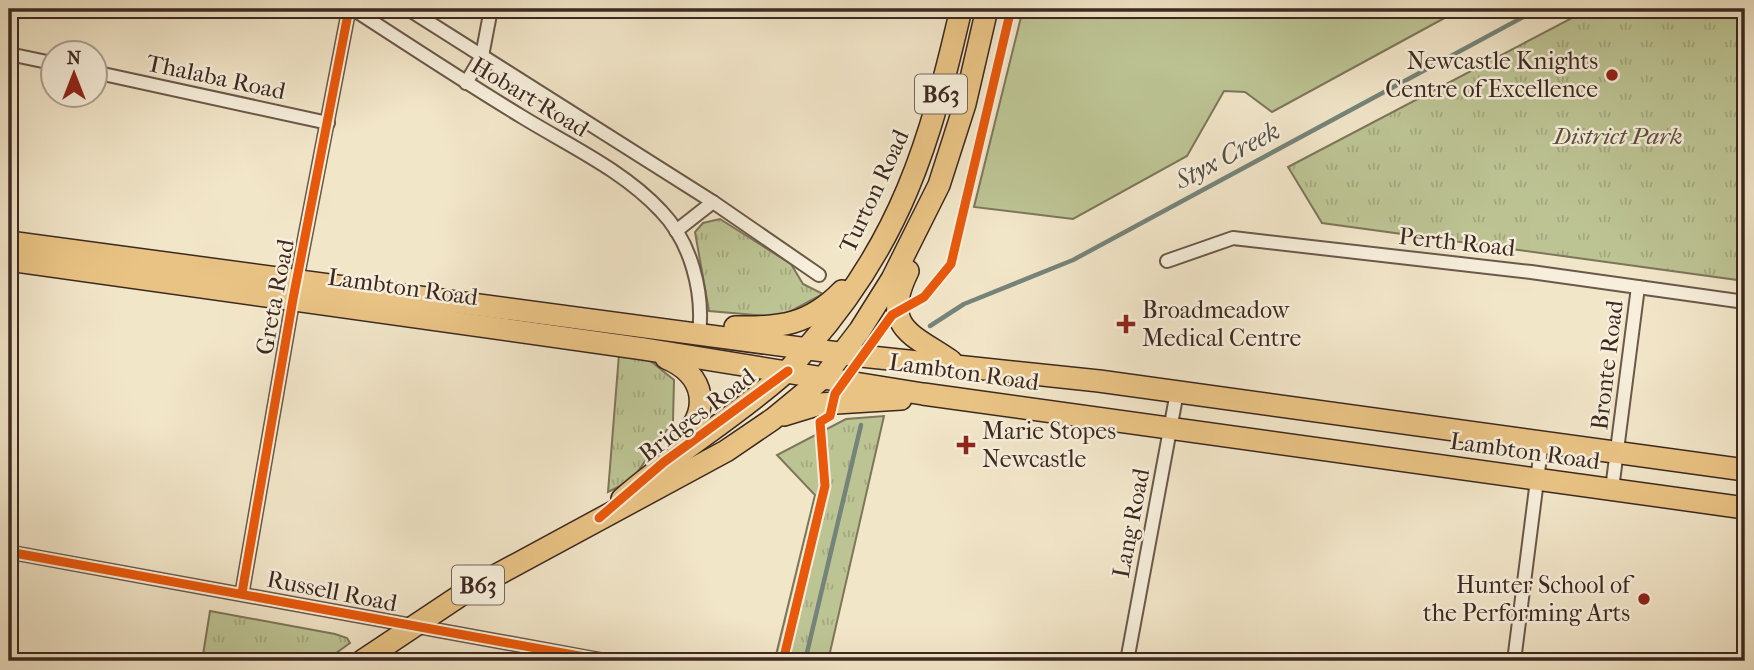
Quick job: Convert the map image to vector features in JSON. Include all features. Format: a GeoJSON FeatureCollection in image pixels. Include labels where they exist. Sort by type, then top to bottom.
{"type":"FeatureCollection","features":[{"type":"Feature","properties":{"kind":"main road","name":"Turton Road"},"geometry":{"type":"LineString","coordinates":[[788,371],[831,323],[865,274],[891,225],[924,152],[961,9]]}},
{"type":"Feature","properties":{"kind":"main road","name":"B63"},"geometry":{"type":"LineString","coordinates":[[844,353],[891,279],[927,208],[956,136],[987,9]]}},
{"type":"Feature","properties":{"kind":"main road"},"geometry":{"type":"LineString","coordinates":[[927,208],[930,227],[901,285],[899,312],[903,325],[915,340],[958,365]]}},
{"type":"Feature","properties":{"kind":"main road","name":"Lambton Road"},"geometry":{"type":"LineString","coordinates":[[9,242],[923,394],[1745,508]]}},
{"type":"Feature","properties":{"kind":"main road","name":"Lambton Road"},"geometry":{"type":"LineString","coordinates":[[9,260],[699,334],[958,365],[1177,392],[1745,470]]}},
{"type":"Feature","properties":{"kind":"main road"},"geometry":{"type":"LineString","coordinates":[[699,334],[726,327],[786,326],[828,305],[857,275],[865,274]]}},
{"type":"Feature","properties":{"kind":"main road"},"geometry":{"type":"LineString","coordinates":[[644,349],[681,364],[694,377],[698,390],[699,413],[695,427],[668,451],[664,462]]}},
{"type":"Feature","properties":{"kind":"main road","name":"Bridges Road"},"geometry":{"type":"LineString","coordinates":[[362,661],[412,625],[599,518],[682,478],[773,419],[824,377],[844,353]]}},
{"type":"Feature","properties":{"kind":"main road","name":"Bridges Road"},"geometry":{"type":"LineString","coordinates":[[599,518],[664,462],[788,371]]}},
{"type":"Feature","properties":{"kind":"main road"},"geometry":{"type":"LineString","coordinates":[[773,419],[808,406],[891,401],[923,394]]}},
{"type":"Feature","properties":{"kind":"street","name":"Hobart Road"},"geometry":{"type":"LineString","coordinates":[[351,9],[622,178],[661,211],[676,231],[688,255],[701,307],[699,334]]}},
{"type":"Feature","properties":{"kind":"street","name":"Greta Road"},"geometry":{"type":"LineString","coordinates":[[242,593],[296,290],[351,9]]}},
{"type":"Feature","properties":{"kind":"street","name":"Hobart Road"},"geometry":{"type":"LineString","coordinates":[[408,9],[713,202],[819,275]]}},
{"type":"Feature","properties":{"kind":"street"},"geometry":{"type":"LineString","coordinates":[[466,83],[482,56],[491,9]]}},
{"type":"Feature","properties":{"kind":"street"},"geometry":{"type":"LineString","coordinates":[[9,54],[38,60]]}},
{"type":"Feature","properties":{"kind":"street","name":"Thalaba Road"},"geometry":{"type":"LineString","coordinates":[[108,75],[328,123]]}},
{"type":"Feature","properties":{"kind":"street"},"geometry":{"type":"LineString","coordinates":[[676,231],[713,202]]}},
{"type":"Feature","properties":{"kind":"street","name":"Perth Road"},"geometry":{"type":"LineString","coordinates":[[1167,261],[1233,238],[1745,302]]}},
{"type":"Feature","properties":{"kind":"street","name":"Bronte Road"},"geometry":{"type":"LineString","coordinates":[[1612,489],[1637,287]]}},
{"type":"Feature","properties":{"kind":"street","name":"Lang Road"},"geometry":{"type":"LineString","coordinates":[[1127,661],[1177,392]]}},
{"type":"Feature","properties":{"kind":"street"},"geometry":{"type":"LineString","coordinates":[[1514,661],[1542,442]]}},
{"type":"Feature","properties":{"kind":"street","name":"Russell Road"},"geometry":{"type":"LineString","coordinates":[[9,552],[607,661]]}},
{"type":"Feature","properties":{"kind":"green space"},"geometry":{"type":"Polygon","coordinates":[[[1023,9],[1461,9],[1272,112],[1245,92],[1224,91],[1187,156],[1073,219],[974,207],[1023,9]]]}},
{"type":"Feature","properties":{"kind":"green space","name":"District Park"},"geometry":{"type":"Polygon","coordinates":[[[1589,9],[1745,9],[1745,281],[1322,223],[1288,167],[1589,9]]]}},
{"type":"Feature","properties":{"kind":"green space"},"geometry":{"type":"Polygon","coordinates":[[[720,219],[791,264],[803,284],[823,294],[780,317],[709,311],[695,232],[703,223],[720,219]]]}},
{"type":"Feature","properties":{"kind":"green space"},"geometry":{"type":"Polygon","coordinates":[[[619,354],[642,354],[674,380],[673,421],[632,480],[608,492],[619,354]]]}},
{"type":"Feature","properties":{"kind":"green space"},"geometry":{"type":"Polygon","coordinates":[[[884,416],[828,661],[771,661],[776,655],[815,495],[777,455],[846,419],[884,416]]]}},
{"type":"Feature","properties":{"kind":"green space"},"geometry":{"type":"Polygon","coordinates":[[[210,611],[335,634],[347,638],[350,643],[325,661],[202,661],[210,611]]]}},
{"type":"Feature","properties":{"kind":"waterway","name":"Styx Creek"},"geometry":{"type":"LineString","coordinates":[[930,326],[964,304],[1073,260],[1538,9]]}},
{"type":"Feature","properties":{"kind":"waterway","name":"Styx Creek"},"geometry":{"type":"LineString","coordinates":[[805,661],[861,425]]}},
{"type":"Feature","properties":{"kind":"cycle path"},"geometry":{"type":"LineString","coordinates":[[242,593],[293,299],[349,9]]}},
{"type":"Feature","properties":{"kind":"cycle path"},"geometry":{"type":"LineString","coordinates":[[783,661],[825,486],[820,422],[830,416],[835,394],[892,315],[924,297],[951,264],[1011,9]]}},
{"type":"Feature","properties":{"kind":"cycle path"},"geometry":{"type":"LineString","coordinates":[[599,518],[664,462],[788,371]]}},
{"type":"Feature","properties":{"kind":"cycle path"},"geometry":{"type":"LineString","coordinates":[[9,552],[607,661]]}},
{"type":"Feature","properties":{"kind":"place","name":"Newcastle Knights Centre of Excellence"},"geometry":{"type":"Point","coordinates":[1612,75]}},
{"type":"Feature","properties":{"kind":"place","name":"Broadmeadow Medical Centre"},"geometry":{"type":"Point","coordinates":[1126,324]}},
{"type":"Feature","properties":{"kind":"place","name":"Marie Stopes Newcastle"},"geometry":{"type":"Point","coordinates":[966,445]}},
{"type":"Feature","properties":{"kind":"place","name":"Hunter School of the Performing Arts"},"geometry":{"type":"Point","coordinates":[1644,599]}}]}
